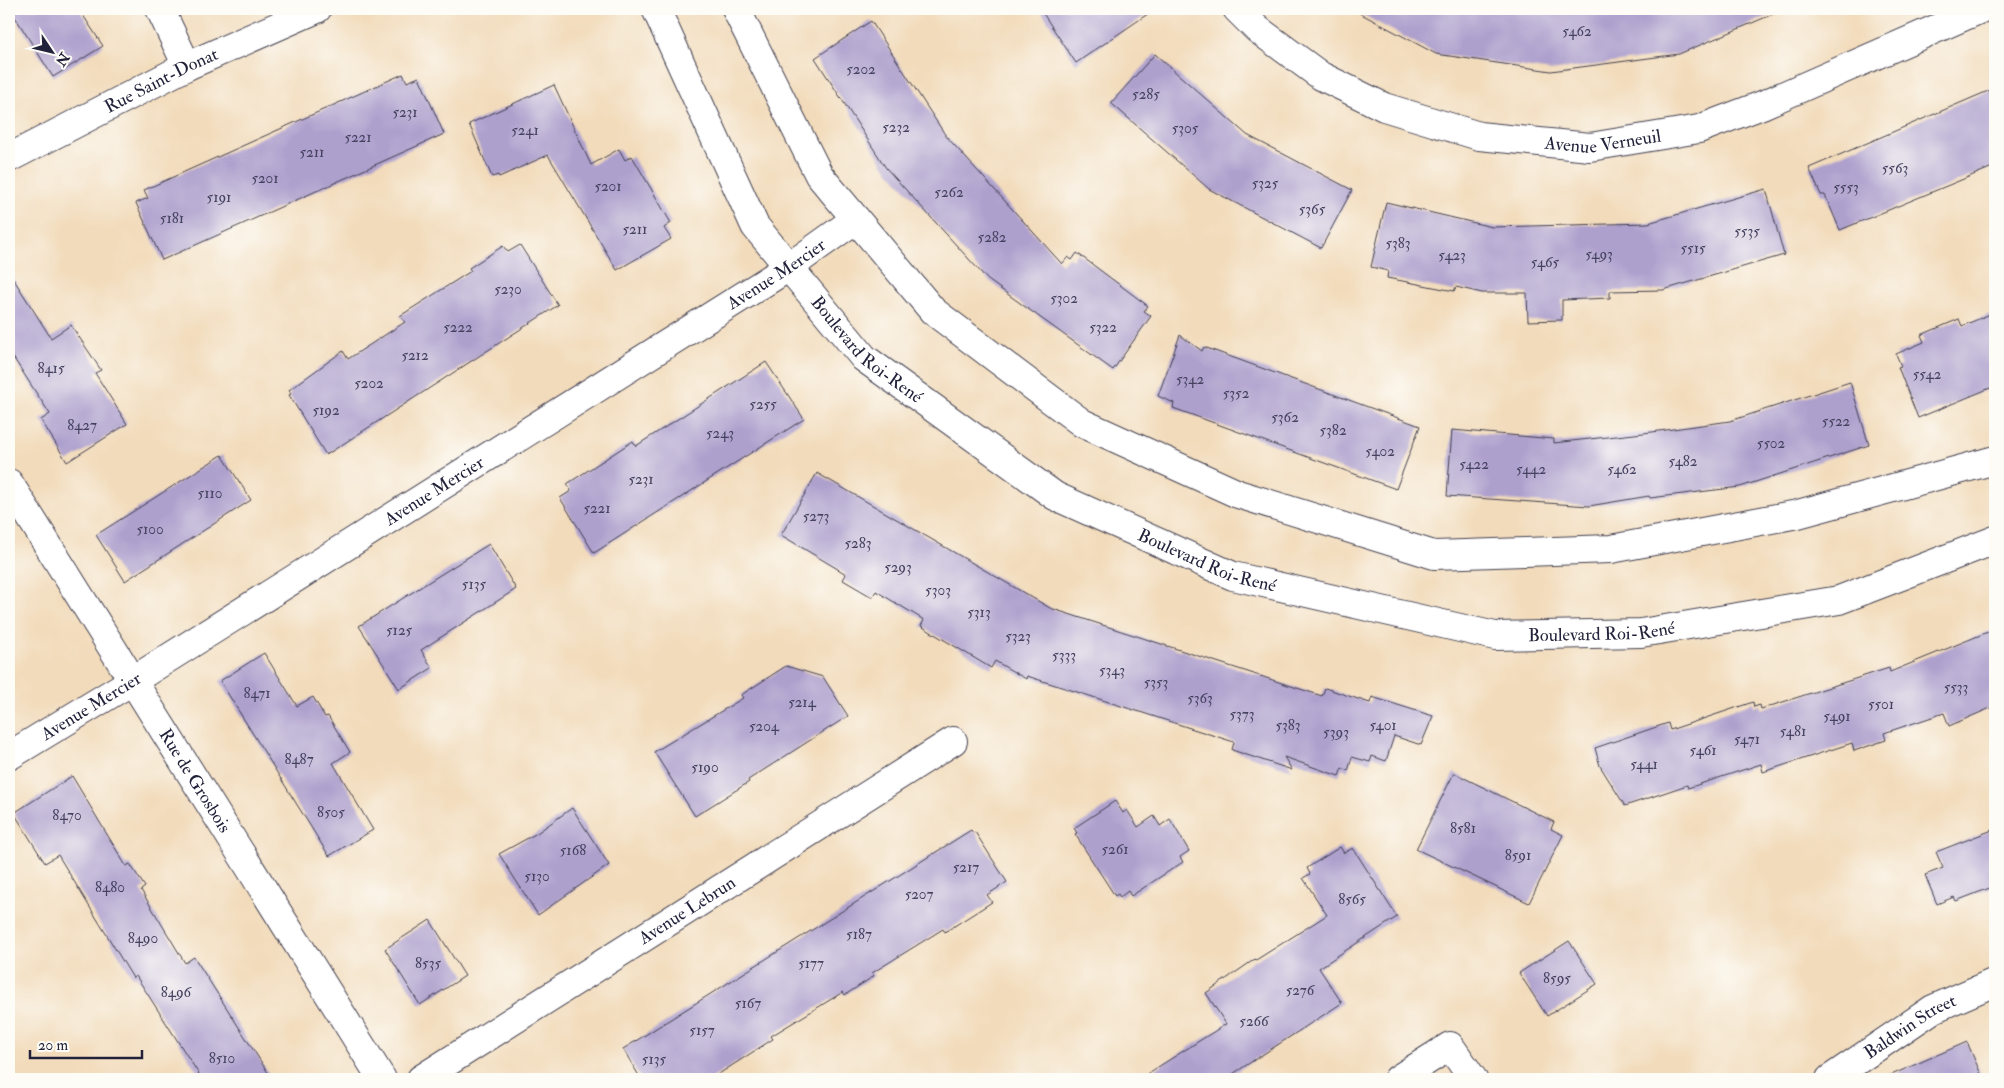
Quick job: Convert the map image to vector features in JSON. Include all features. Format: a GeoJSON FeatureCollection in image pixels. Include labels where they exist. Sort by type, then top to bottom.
{"type":"FeatureCollection","features":[{"type":"Feature","properties":{"kind":"street"},"geometry":{"type":"LineString","coordinates":[[160,9],[187,66]]}},
{"type":"Feature","properties":{"kind":"street","name":"Rue Saint-Donat"},"geometry":{"type":"LineString","coordinates":[[9,158],[187,66],[317,9]]}},
{"type":"Feature","properties":{"kind":"street","name":"Boulevard Roi-René"},"geometry":{"type":"LineString","coordinates":[[656,9],[755,226],[864,358],[1055,496],[1233,576],[1495,636],[1640,633],[1839,600],[1995,540]]}},
{"type":"Feature","properties":{"kind":"street"},"geometry":{"type":"LineString","coordinates":[[736,9],[819,175],[933,311],[1082,423],[1238,494],[1434,555],[1611,549],[1798,514],[1995,460]]}},
{"type":"Feature","properties":{"kind":"street","name":"Avenue Verneuil"},"geometry":{"type":"LineString","coordinates":[[1237,9],[1257,28],[1320,76],[1384,107],[1479,136],[1590,147],[1699,129],[1762,105],[1981,9]]}},
{"type":"Feature","properties":{"kind":"street","name":"Avenue Mercier"},"geometry":{"type":"LineString","coordinates":[[9,756],[132,681],[789,267],[856,219]]}},
{"type":"Feature","properties":{"kind":"street","name":"Rue de Grosbois"},"geometry":{"type":"LineString","coordinates":[[9,483],[382,1079]]}},
{"type":"Feature","properties":{"kind":"street","name":"Avenue Lebrun"},"geometry":{"type":"LineString","coordinates":[[421,1079],[953,741]]}},
{"type":"Feature","properties":{"kind":"street","name":"Baldwin Street"},"geometry":{"type":"LineString","coordinates":[[1830,1079],[1933,1009],[1995,982]]}},
{"type":"Feature","properties":{"kind":"street"},"geometry":{"type":"LineString","coordinates":[[1398,1079],[1450,1046],[1473,1079]]}},
{"type":"Feature","properties":{"kind":"building"},"geometry":{"type":"Polygon","coordinates":[[[10,9],[79,9],[103,46],[53,77],[10,9]]]}},
{"type":"Feature","properties":{"kind":"building"},"geometry":{"type":"Polygon","coordinates":[[[1040,9],[1155,9],[1076,63],[1040,9]]]}},
{"type":"Feature","properties":{"kind":"building"},"geometry":{"type":"Polygon","coordinates":[[[1352,9],[1785,9],[1679,54],[1551,71],[1436,54],[1352,9]]]}},
{"type":"Feature","properties":{"kind":"building"},"geometry":{"type":"Polygon","coordinates":[[[871,21],[946,136],[1062,264],[1068,257],[1072,260],[1077,253],[1148,306],[1144,311],[1151,316],[1113,370],[988,280],[886,168],[815,58],[871,21]]]}},
{"type":"Feature","properties":{"kind":"building"},"geometry":{"type":"Polygon","coordinates":[[[1155,54],[1247,135],[1352,190],[1321,248],[1209,189],[1111,103],[1155,54]]]}},
{"type":"Feature","properties":{"kind":"building"},"geometry":{"type":"Polygon","coordinates":[[[403,74],[407,82],[419,77],[444,134],[162,260],[136,203],[148,198],[144,190],[403,74]]]}},
{"type":"Feature","properties":{"kind":"building"},"geometry":{"type":"Polygon","coordinates":[[[554,85],[591,165],[619,149],[625,160],[632,156],[671,223],[664,228],[671,239],[617,270],[548,155],[499,177],[498,175],[492,177],[469,124],[554,85]]]}},
{"type":"Feature","properties":{"kind":"building"},"geometry":{"type":"Polygon","coordinates":[[[1995,88],[1995,166],[1840,230],[1825,195],[1821,195],[1809,168],[1995,88]]]}},
{"type":"Feature","properties":{"kind":"building"},"geometry":{"type":"Polygon","coordinates":[[[1766,189],[1784,255],[1663,290],[1610,291],[1610,298],[1562,300],[1562,320],[1528,321],[1527,293],[1482,293],[1456,287],[1454,291],[1387,278],[1388,271],[1371,267],[1386,202],[1492,227],[1648,223],[1766,189]]]}},
{"type":"Feature","properties":{"kind":"building"},"geometry":{"type":"Polygon","coordinates":[[[520,245],[558,305],[326,455],[289,395],[291,394],[289,390],[343,351],[348,359],[405,322],[400,316],[471,271],[469,268],[503,246],[508,252],[520,245]]]}},
{"type":"Feature","properties":{"kind":"building"},"geometry":{"type":"Polygon","coordinates":[[[9,272],[51,338],[71,325],[101,370],[95,373],[127,424],[67,462],[41,420],[50,414],[9,351],[9,272]]]}},
{"type":"Feature","properties":{"kind":"building"},"geometry":{"type":"Polygon","coordinates":[[[1995,312],[1995,386],[1918,418],[1898,367],[1901,366],[1896,354],[1924,342],[1921,335],[1959,319],[1962,326],[1995,312]]]}},
{"type":"Feature","properties":{"kind":"building"},"geometry":{"type":"Polygon","coordinates":[[[1180,335],[1202,351],[1204,347],[1420,426],[1396,489],[1173,408],[1174,403],[1158,396],[1180,335]]]}},
{"type":"Feature","properties":{"kind":"building"},"geometry":{"type":"Polygon","coordinates":[[[766,362],[804,419],[594,553],[560,498],[571,491],[567,484],[633,441],[636,446],[766,362]]]}},
{"type":"Feature","properties":{"kind":"building"},"geometry":{"type":"Polygon","coordinates":[[[1850,382],[1869,445],[1740,487],[1650,498],[1649,496],[1589,506],[1447,496],[1452,430],[1554,439],[1554,443],[1652,432],[1730,421],[1850,382]]]}},
{"type":"Feature","properties":{"kind":"building"},"geometry":{"type":"Polygon","coordinates":[[[222,455],[251,500],[125,581],[96,535],[222,455]]]}},
{"type":"Feature","properties":{"kind":"building"},"geometry":{"type":"Polygon","coordinates":[[[817,473],[1050,608],[1322,696],[1325,688],[1370,703],[1372,697],[1433,716],[1421,745],[1394,736],[1386,761],[1372,756],[1370,762],[1352,757],[1348,771],[1342,768],[1339,776],[1284,757],[1292,770],[1232,750],[1234,742],[1027,676],[1026,679],[995,661],[991,668],[921,626],[924,620],[876,591],[872,597],[843,580],[846,574],[781,535],[817,473]]]}},
{"type":"Feature","properties":{"kind":"building"},"geometry":{"type":"Polygon","coordinates":[[[489,544],[516,589],[421,650],[432,668],[399,689],[359,626],[489,544]]]}},
{"type":"Feature","properties":{"kind":"building"},"geometry":{"type":"Polygon","coordinates":[[[1995,629],[1995,706],[1949,726],[1944,713],[1884,733],[1886,740],[1854,751],[1852,743],[1763,772],[1761,764],[1688,788],[1687,785],[1625,806],[1600,766],[1595,748],[1668,723],[1670,730],[1753,702],[1754,707],[1760,705],[1761,709],[1889,668],[1890,672],[1995,629]]]}},
{"type":"Feature","properties":{"kind":"building"},"geometry":{"type":"Polygon","coordinates":[[[264,653],[297,706],[313,697],[325,717],[328,716],[350,752],[333,763],[373,830],[329,856],[220,681],[264,653]]]}},
{"type":"Feature","properties":{"kind":"building"},"geometry":{"type":"Polygon","coordinates":[[[786,666],[823,677],[848,716],[695,816],[654,752],[743,698],[741,695],[786,666]]]}},
{"type":"Feature","properties":{"kind":"building"},"geometry":{"type":"Polygon","coordinates":[[[1454,773],[1554,822],[1551,829],[1563,835],[1529,903],[1416,849],[1454,773]]]}},
{"type":"Feature","properties":{"kind":"building"},"geometry":{"type":"Polygon","coordinates":[[[72,776],[126,866],[130,864],[145,887],[141,890],[185,963],[194,957],[272,1079],[202,1079],[136,976],[133,978],[58,855],[45,863],[14,813],[72,776]]]}},
{"type":"Feature","properties":{"kind":"building"},"geometry":{"type":"Polygon","coordinates":[[[1115,801],[1123,813],[1127,810],[1138,827],[1154,816],[1160,826],[1170,819],[1189,851],[1180,857],[1183,862],[1131,896],[1128,891],[1120,897],[1118,894],[1115,896],[1075,834],[1077,833],[1074,828],[1115,801]]]}},
{"type":"Feature","properties":{"kind":"building"},"geometry":{"type":"Polygon","coordinates":[[[572,808],[609,865],[538,915],[499,854],[537,833],[572,808]]]}},
{"type":"Feature","properties":{"kind":"building"},"geometry":{"type":"Polygon","coordinates":[[[1995,829],[1995,886],[1956,901],[1954,897],[1937,904],[1925,875],[1943,868],[1936,852],[1995,829]]]}},
{"type":"Feature","properties":{"kind":"building"},"geometry":{"type":"Polygon","coordinates":[[[971,830],[973,833],[975,832],[1007,882],[987,895],[992,902],[945,932],[943,929],[872,973],[874,976],[845,995],[843,992],[771,1036],[773,1039],[711,1079],[641,1079],[623,1049],[971,830]]]}},
{"type":"Feature","properties":{"kind":"building"},"geometry":{"type":"Polygon","coordinates":[[[1340,847],[1344,853],[1353,848],[1397,917],[1319,968],[1342,1003],[1225,1079],[1139,1079],[1226,1024],[1206,993],[1255,959],[1327,915],[1303,878],[1310,874],[1307,868],[1340,847]]]}},
{"type":"Feature","properties":{"kind":"building"},"geometry":{"type":"Polygon","coordinates":[[[430,920],[465,976],[420,1005],[385,949],[430,920]]]}},
{"type":"Feature","properties":{"kind":"building"},"geometry":{"type":"Polygon","coordinates":[[[1569,941],[1597,984],[1547,1016],[1519,973],[1569,941]]]}},
{"type":"Feature","properties":{"kind":"building"},"geometry":{"type":"Polygon","coordinates":[[[1967,1042],[1983,1079],[1882,1079],[1967,1042]]]}}]}
